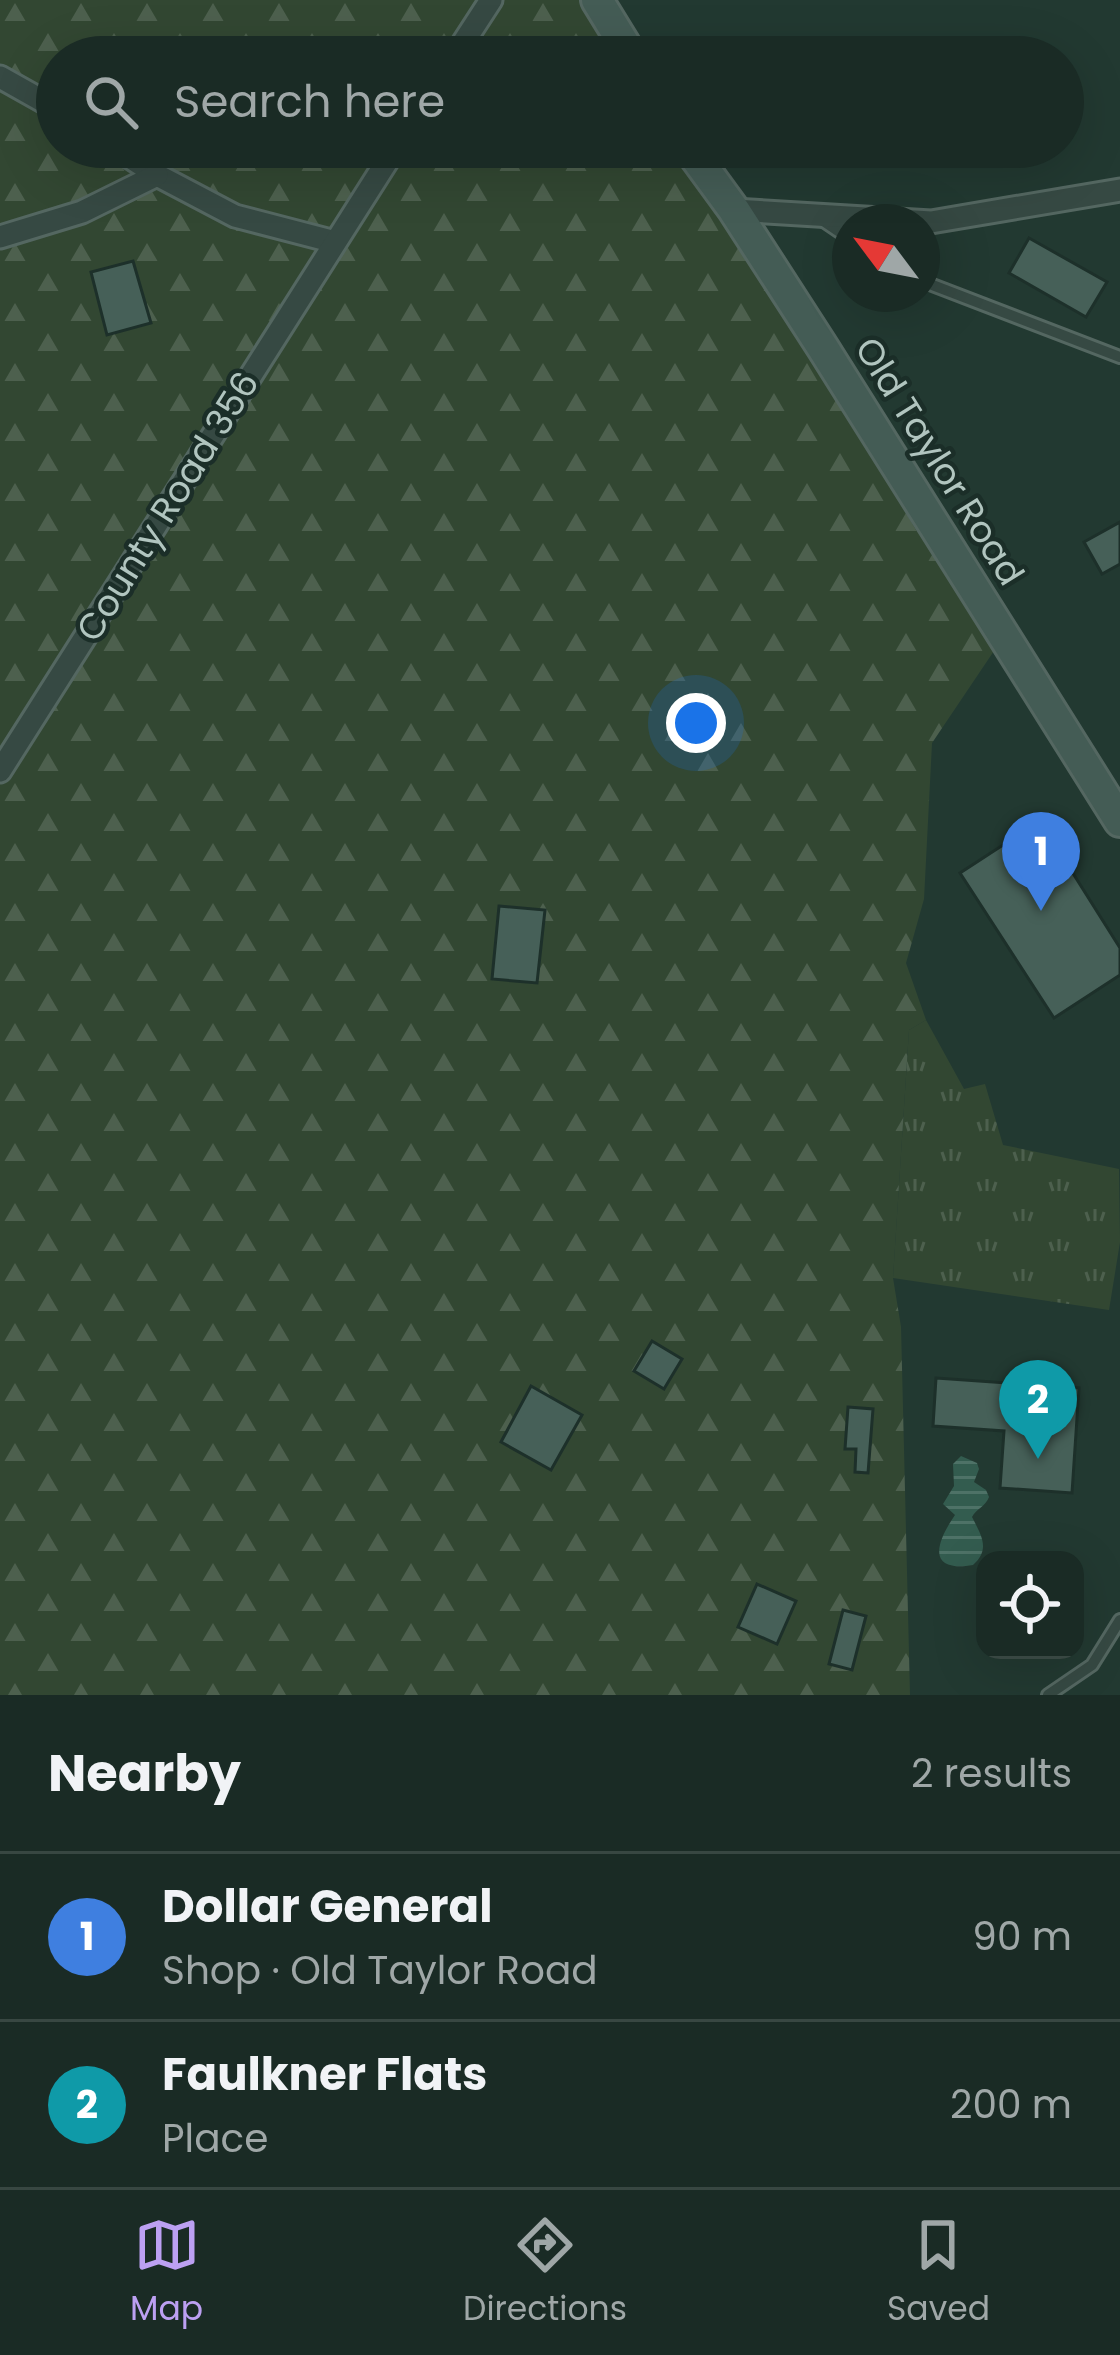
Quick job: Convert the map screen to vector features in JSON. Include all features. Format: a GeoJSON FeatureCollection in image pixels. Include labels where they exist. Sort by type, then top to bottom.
{"type":"FeatureCollection","features":[{"type":"Feature","properties":{"kind":"street"},"geometry":{"type":"LineString","coordinates":[[468,36],[491,0]]}},
{"type":"Feature","properties":{"kind":"street"},"geometry":{"type":"LineString","coordinates":[[597,0],[619,36]]}},
{"type":"Feature","properties":{"kind":"street"},"geometry":{"type":"LineString","coordinates":[[0,77],[36,98]]}},
{"type":"Feature","properties":{"kind":"street"},"geometry":{"type":"LineString","coordinates":[[145,168],[235,217],[335,242]]}},
{"type":"Feature","properties":{"kind":"street","name":"County Road 356"},"geometry":{"type":"LineString","coordinates":[[0,771],[383,168]]}},
{"type":"Feature","properties":{"kind":"street","name":"Old Taylor Road"},"geometry":{"type":"LineString","coordinates":[[703,168],[1120,821]]}},
{"type":"Feature","properties":{"kind":"street"},"geometry":{"type":"LineString","coordinates":[[0,237],[82,212],[157,176]]}},
{"type":"Feature","properties":{"kind":"street"},"geometry":{"type":"LineString","coordinates":[[734,210],[931,222],[1120,190]]}},
{"type":"Feature","properties":{"kind":"lane"},"geometry":{"type":"LineString","coordinates":[[815,215],[832,227]]}},
{"type":"Feature","properties":{"kind":"lane"},"geometry":{"type":"LineString","coordinates":[[940,287],[1120,357]]}},
{"type":"Feature","properties":{"kind":"lane"},"geometry":{"type":"LineString","coordinates":[[1048,1695],[1092,1665],[1120,1620]]}},
{"type":"Feature","properties":{"kind":"green space"},"geometry":{"type":"Polygon","coordinates":[[[0,0],[600,0],[623,36],[36,36],[36,168],[707,168],[1004,636],[932,743],[924,899],[906,963],[926,1020],[909,1030],[893,1278],[901,1327],[910,1695],[0,1695],[0,0]]]}},
{"type":"Feature","properties":{"kind":"green space"},"geometry":{"type":"Polygon","coordinates":[[[926,1020],[964,1089],[985,1084],[1003,1145],[1119,1169],[1120,1242],[1109,1310],[893,1278],[909,1030],[926,1020]]]}},
{"type":"Feature","properties":{"kind":"shaded area"},"geometry":{"type":"Polygon","coordinates":[[[961,1456],[977,1463],[974,1482],[989,1497],[972,1517],[983,1542],[973,1565],[947,1564],[939,1553],[955,1515],[943,1504],[954,1486],[953,1464],[961,1456]]]}},
{"type":"Feature","properties":{"kind":"building"},"geometry":{"type":"Polygon","coordinates":[[[1029,238],[1107,282],[1086,317],[1009,273],[1029,238]]]}},
{"type":"Feature","properties":{"kind":"building"},"geometry":{"type":"Polygon","coordinates":[[[133,261],[151,323],[107,335],[91,272],[133,261]]]}},
{"type":"Feature","properties":{"kind":"building"},"geometry":{"type":"Polygon","coordinates":[[[1120,522],[1120,564],[1102,574],[1084,542],[1120,522]]]}},
{"type":"Feature","properties":{"kind":"building"},"geometry":{"type":"Polygon","coordinates":[[[1040,821],[1120,948],[1120,975],[1054,1018],[960,873],[1040,821]]]}},
{"type":"Feature","properties":{"kind":"building"},"geometry":{"type":"Polygon","coordinates":[[[499,906],[545,910],[537,983],[492,979],[499,906]]]}},
{"type":"Feature","properties":{"kind":"building"},"geometry":{"type":"Polygon","coordinates":[[[652,1341],[682,1359],[664,1389],[634,1371],[652,1341]]]}},
{"type":"Feature","properties":{"kind":"building"},"geometry":{"type":"Polygon","coordinates":[[[936,1378],[1079,1388],[1072,1493],[1000,1488],[1004,1431],[933,1426],[936,1378]]]}},
{"type":"Feature","properties":{"kind":"building"},"geometry":{"type":"Polygon","coordinates":[[[531,1386],[582,1415],[551,1470],[501,1442],[531,1386]]]}},
{"type":"Feature","properties":{"kind":"building"},"geometry":{"type":"Polygon","coordinates":[[[848,1407],[873,1409],[868,1473],[855,1472],[856,1449],[845,1449],[848,1407]]]}},
{"type":"Feature","properties":{"kind":"building"},"geometry":{"type":"Polygon","coordinates":[[[757,1584],[796,1601],[777,1644],[738,1627],[757,1584]]]}},
{"type":"Feature","properties":{"kind":"building"},"geometry":{"type":"Polygon","coordinates":[[[843,1610],[866,1616],[852,1670],[829,1664],[843,1610]]]}},
{"type":"Feature","properties":{"kind":"place","name":"Dollar General"},"geometry":{"type":"Point","coordinates":[1041,911]}},
{"type":"Feature","properties":{"kind":"place","name":"Faulkner Flats"},"geometry":{"type":"Point","coordinates":[1038,1459]}}]}
